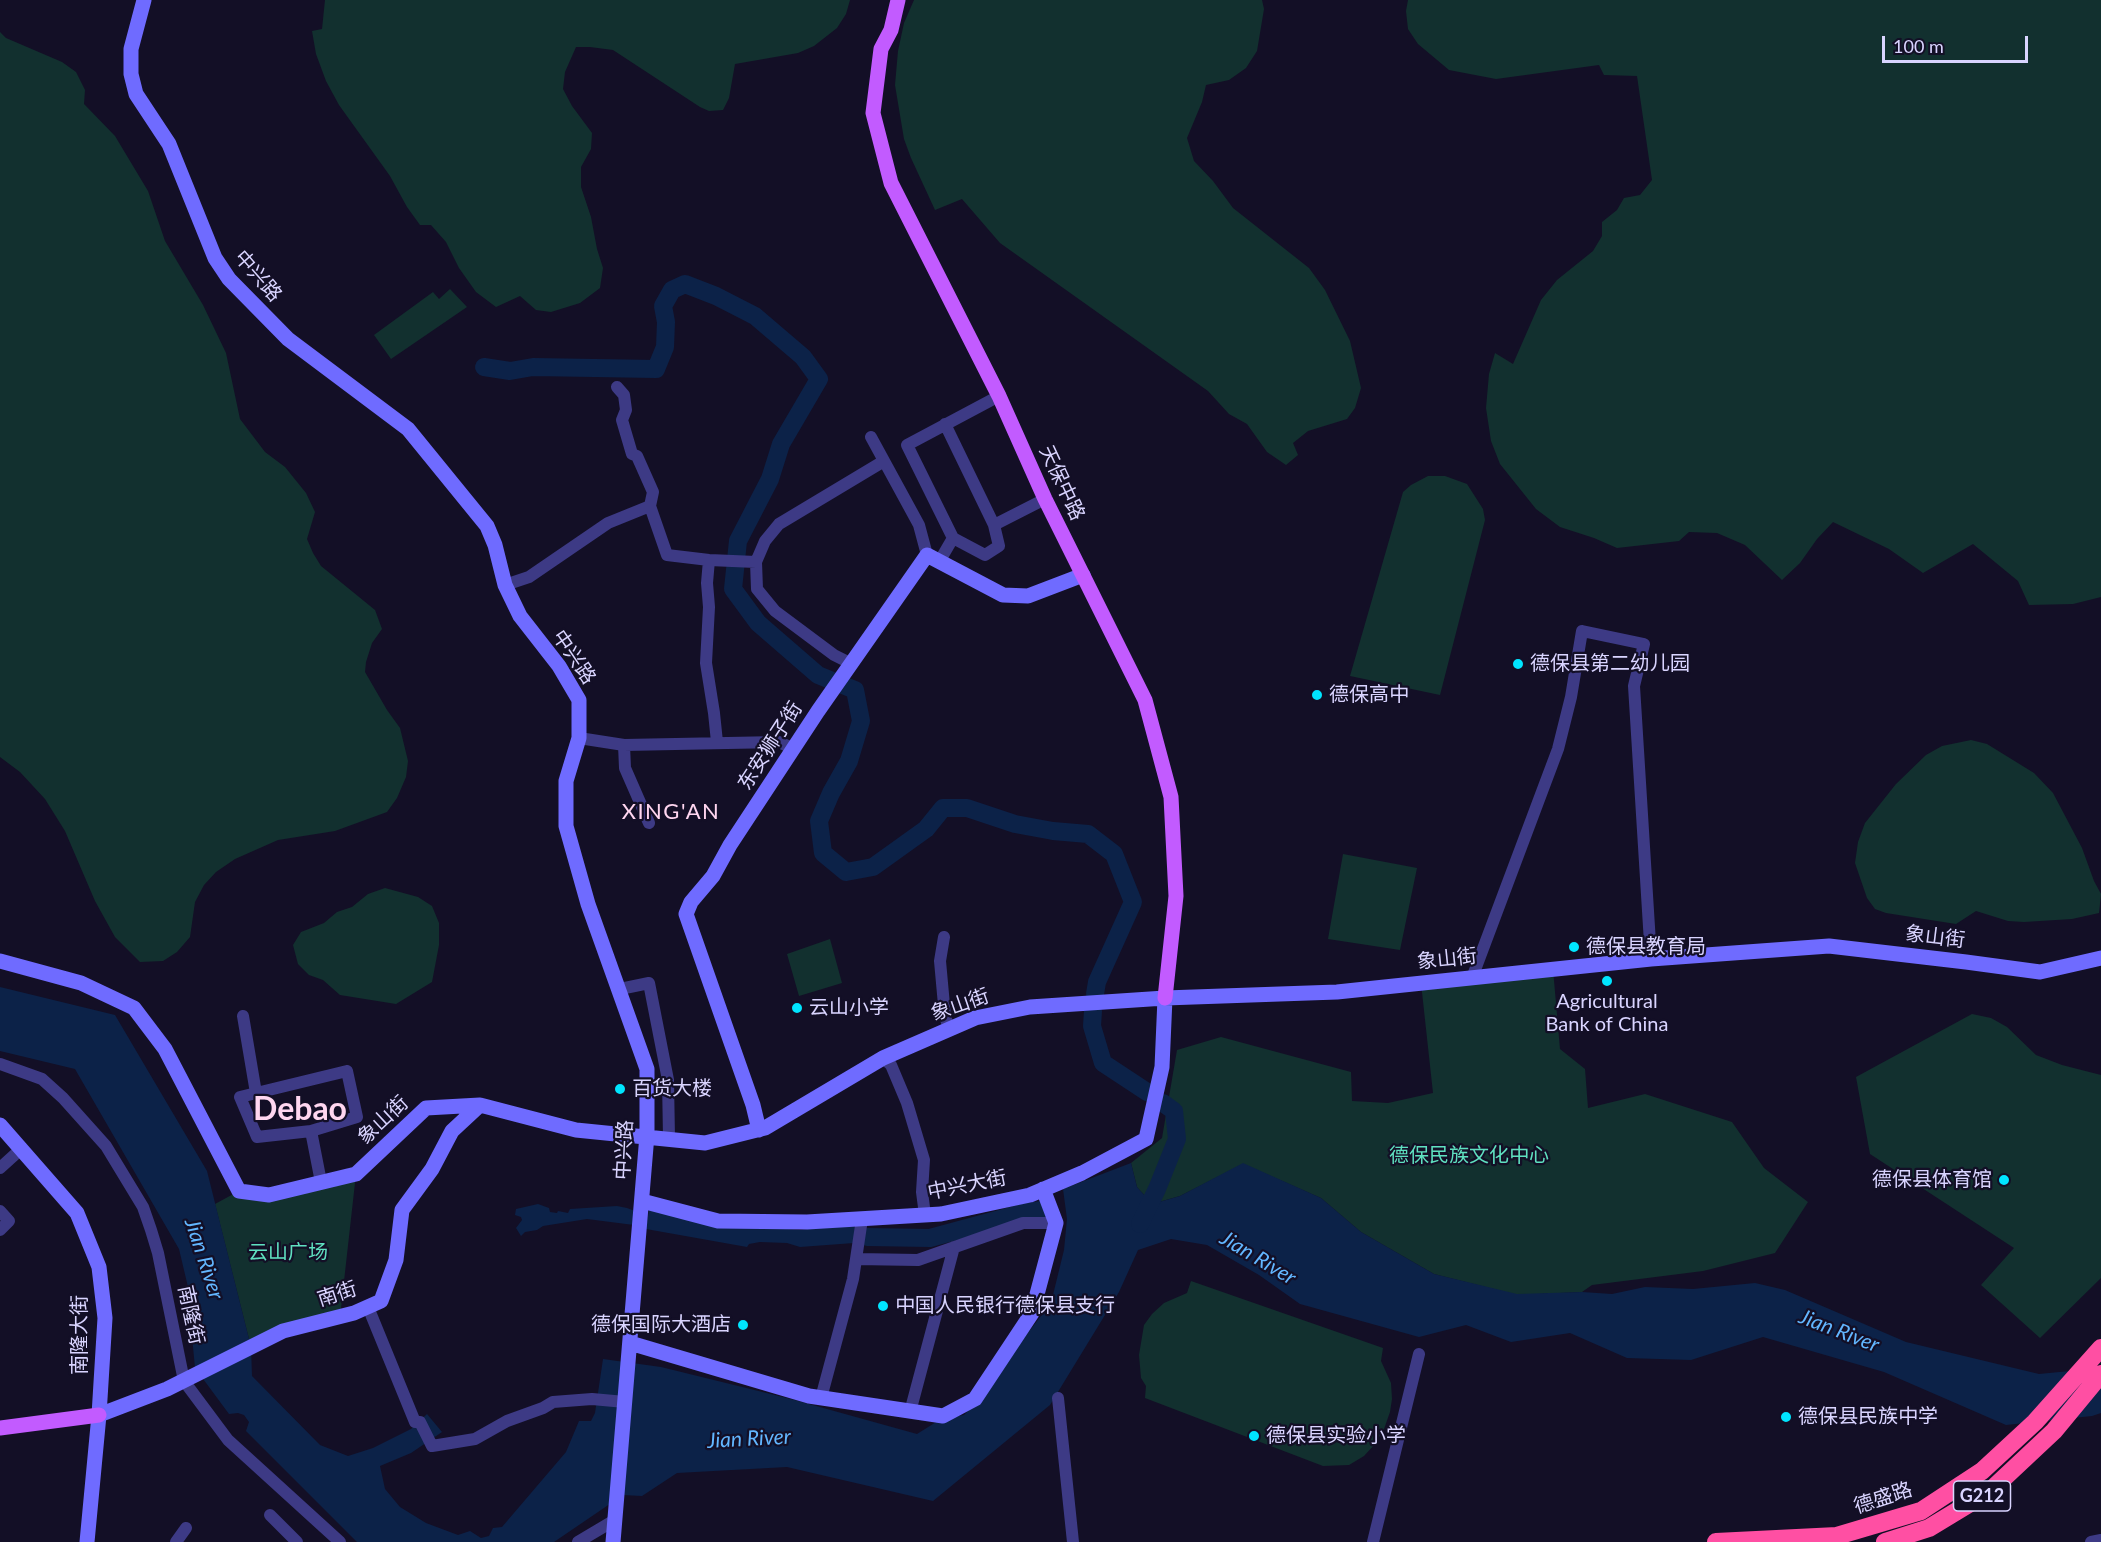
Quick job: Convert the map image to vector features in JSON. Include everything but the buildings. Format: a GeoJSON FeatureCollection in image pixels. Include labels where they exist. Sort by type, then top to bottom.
{"type":"FeatureCollection","features":[{"type":"Feature","properties":{"kind":"highway","name":"德盛路"},"geometry":{"type":"LineString","coordinates":[[1716,1542],[1837,1536],[1921,1511],[1982,1471],[2035,1422],[2099,1350]]}},
{"type":"Feature","properties":{"kind":"highway","name":"G212"},"geometry":{"type":"LineString","coordinates":[[1885,1542],[1929,1528],[1990,1491],[2062,1422],[2101,1374]]}},
{"type":"Feature","properties":{"kind":"main road","name":"中兴路"},"geometry":{"type":"LineString","coordinates":[[144,0],[131,49],[131,74],[136,94],[169,144],[215,258],[229,279],[288,339],[408,429],[487,526],[495,545],[505,585],[520,616],[559,666],[579,700],[579,738],[566,781],[566,826],[588,904],[647,1069],[647,1136],[613,1542]]}},
{"type":"Feature","properties":{"kind":"main road","name":"天保中路"},"geometry":{"type":"LineString","coordinates":[[898,0],[891,30],[881,49],[873,113],[891,183],[999,396],[1046,499],[1145,700],[1171,797],[1176,896],[1165,998]]}},
{"type":"Feature","properties":{"kind":"main road"},"geometry":{"type":"LineString","coordinates":[[933,558],[1003,595],[1028,596],[1083,575]]}},
{"type":"Feature","properties":{"kind":"main road","name":"东安狮子街"},"geometry":{"type":"LineString","coordinates":[[759,1130],[753,1105],[686,914],[691,903],[713,876],[730,845],[850,663],[933,558]]}},
{"type":"Feature","properties":{"kind":"main road","name":"象山街"},"geometry":{"type":"LineString","coordinates":[[0,961],[81,983],[134,1008],[165,1049],[239,1191],[269,1195],[356,1174],[426,1108],[480,1106],[576,1130],[705,1143],[759,1130],[882,1058],[975,1018],[1030,1007],[1165,998],[1337,992],[1651,959],[1829,946],[2040,972],[2101,958]]}},
{"type":"Feature","properties":{"kind":"main road","name":"中兴大街"},"geometry":{"type":"LineString","coordinates":[[642,1202],[718,1221],[807,1222],[940,1214],[1018,1197],[1043,1189],[1082,1173],[1146,1139],[1162,1067],[1165,998]]}},
{"type":"Feature","properties":{"kind":"main road","name":"南街"},"geometry":{"type":"LineString","coordinates":[[99,1415],[184,1381],[283,1331],[354,1313],[381,1301],[396,1260],[402,1210],[432,1169],[452,1131],[480,1106]]}},
{"type":"Feature","properties":{"kind":"main road","name":"南隆大街"},"geometry":{"type":"LineString","coordinates":[[0,1125],[77,1213],[99,1267],[105,1318],[87,1542]]}},
{"type":"Feature","properties":{"kind":"main road"},"geometry":{"type":"LineString","coordinates":[[630,1350],[809,1396],[942,1416],[975,1399],[1032,1313],[1056,1223],[1043,1189]]}},
{"type":"Feature","properties":{"kind":"main road"},"geometry":{"type":"LineString","coordinates":[[0,1428],[99,1415]]}},
{"type":"Feature","properties":{"kind":"street"},"geometry":{"type":"LineString","coordinates":[[617,387],[624,395],[626,410],[622,420],[632,454],[638,456],[653,492],[650,506],[667,555],[756,562]]}},
{"type":"Feature","properties":{"kind":"street"},"geometry":{"type":"LineString","coordinates":[[945,424],[994,525],[999,546],[985,555],[953,538],[907,445],[945,424],[999,396]]}},
{"type":"Feature","properties":{"kind":"street"},"geometry":{"type":"LineString","coordinates":[[871,437],[919,525],[933,558],[953,538]]}},
{"type":"Feature","properties":{"kind":"street"},"geometry":{"type":"LineString","coordinates":[[850,663],[834,655],[775,611],[757,589],[756,562],[765,541],[779,524],[884,461]]}},
{"type":"Feature","properties":{"kind":"street"},"geometry":{"type":"LineString","coordinates":[[994,525],[1046,499]]}},
{"type":"Feature","properties":{"kind":"street"},"geometry":{"type":"LineString","coordinates":[[505,585],[529,577],[608,524],[650,506]]}},
{"type":"Feature","properties":{"kind":"street"},"geometry":{"type":"LineString","coordinates":[[709,560],[706,663],[717,742]]}},
{"type":"Feature","properties":{"kind":"street"},"geometry":{"type":"LineString","coordinates":[[1472,978],[1558,749],[1571,697],[1582,630],[1644,644],[1634,686],[1651,959]]}},
{"type":"Feature","properties":{"kind":"street"},"geometry":{"type":"LineString","coordinates":[[579,738],[624,745],[779,742],[794,749]]}},
{"type":"Feature","properties":{"kind":"street"},"geometry":{"type":"LineString","coordinates":[[624,745],[625,768],[649,823]]}},
{"type":"Feature","properties":{"kind":"street"},"geometry":{"type":"LineString","coordinates":[[944,937],[940,962],[945,1016],[949,1029]]}},
{"type":"Feature","properties":{"kind":"street"},"geometry":{"type":"LineString","coordinates":[[620,989],[649,983],[668,1080],[669,1138]]}},
{"type":"Feature","properties":{"kind":"street"},"geometry":{"type":"LineString","coordinates":[[243,1016],[256,1093]]}},
{"type":"Feature","properties":{"kind":"street"},"geometry":{"type":"LineString","coordinates":[[882,1058],[891,1065],[907,1103],[924,1160],[922,1192],[925,1215]]}},
{"type":"Feature","properties":{"kind":"street","name":"南隆街"},"geometry":{"type":"LineString","coordinates":[[0,1064],[42,1079],[63,1098],[106,1146],[143,1207],[158,1253],[184,1381],[228,1440],[340,1542]]}},
{"type":"Feature","properties":{"kind":"street"},"geometry":{"type":"LineString","coordinates":[[347,1071],[357,1117],[310,1131],[257,1137],[240,1097],[256,1093],[347,1071]]}},
{"type":"Feature","properties":{"kind":"street"},"geometry":{"type":"LineString","coordinates":[[310,1131],[321,1182]]}},
{"type":"Feature","properties":{"kind":"street"},"geometry":{"type":"LineString","coordinates":[[0,1168],[21,1149]]}},
{"type":"Feature","properties":{"kind":"street"},"geometry":{"type":"LineString","coordinates":[[0,1211],[9,1221],[0,1230]]}},
{"type":"Feature","properties":{"kind":"street"},"geometry":{"type":"LineString","coordinates":[[821,1398],[853,1279],[862,1219]]}},
{"type":"Feature","properties":{"kind":"street"},"geometry":{"type":"LineString","coordinates":[[856,1259],[918,1260],[1023,1223],[1056,1223]]}},
{"type":"Feature","properties":{"kind":"street"},"geometry":{"type":"LineString","coordinates":[[910,1412],[954,1247]]}},
{"type":"Feature","properties":{"kind":"street"},"geometry":{"type":"LineString","coordinates":[[368,1307],[415,1422],[420,1422],[432,1446],[475,1439],[507,1421],[553,1402],[592,1399],[625,1402]]}},
{"type":"Feature","properties":{"kind":"street"},"geometry":{"type":"LineString","coordinates":[[1373,1542],[1419,1354]]}},
{"type":"Feature","properties":{"kind":"street"},"geometry":{"type":"LineString","coordinates":[[1058,1398],[1073,1542]]}},
{"type":"Feature","properties":{"kind":"street"},"geometry":{"type":"LineString","coordinates":[[270,1515],[297,1542]]}},
{"type":"Feature","properties":{"kind":"street"},"geometry":{"type":"LineString","coordinates":[[578,1542],[615,1520]]}},
{"type":"Feature","properties":{"kind":"street"},"geometry":{"type":"LineString","coordinates":[[176,1542],[186,1528]]}},
{"type":"Feature","properties":{"kind":"street"},"geometry":{"type":"LineString","coordinates":[[2091,1542],[2101,1540]]}},
{"type":"Feature","properties":{"kind":"green space"},"geometry":{"type":"Polygon","coordinates":[[[325,0],[850,0],[846,14],[837,28],[814,46],[798,53],[735,64],[729,98],[723,110],[709,111],[700,107],[613,50],[576,47],[565,72],[563,89],[572,106],[592,133],[591,149],[581,167],[581,187],[603,268],[600,288],[580,303],[551,312],[536,310],[520,296],[496,307],[476,292],[459,268],[446,242],[431,225],[420,225],[390,176],[339,105],[326,81],[316,54],[312,31],[322,29],[325,0]]]}},
{"type":"Feature","properties":{"kind":"green space"},"geometry":{"type":"Polygon","coordinates":[[[914,0],[1262,0],[1264,9],[1257,51],[1246,68],[1229,80],[1206,85],[1202,102],[1187,138],[1194,161],[1213,181],[1233,208],[1309,268],[1325,290],[1350,341],[1361,388],[1355,408],[1347,419],[1308,431],[1293,443],[1298,455],[1286,465],[1267,452],[1247,424],[1229,414],[1208,391],[1000,243],[962,199],[935,210],[904,139],[895,85],[898,51],[904,23],[914,0]]]}},
{"type":"Feature","properties":{"kind":"green space"},"geometry":{"type":"Polygon","coordinates":[[[1408,0],[2101,0],[2101,597],[2073,604],[2029,605],[2018,581],[1973,544],[1923,573],[1889,549],[1833,522],[1817,539],[1800,563],[1782,580],[1745,545],[1717,533],[1689,532],[1679,541],[1617,548],[1560,527],[1536,509],[1500,464],[1491,441],[1486,408],[1489,374],[1495,353],[1513,364],[1541,300],[1557,280],[1593,251],[1602,236],[1602,222],[1617,210],[1624,198],[1640,195],[1652,180],[1637,76],[1604,75],[1599,65],[1496,79],[1449,70],[1418,44],[1408,29],[1406,11],[1408,0]]]}},
{"type":"Feature","properties":{"kind":"green space"},"geometry":{"type":"Polygon","coordinates":[[[0,32],[6,38],[62,62],[76,72],[85,90],[84,104],[115,136],[148,191],[165,241],[203,305],[226,353],[240,419],[265,452],[285,467],[306,493],[315,512],[307,539],[321,566],[375,610],[382,629],[372,643],[365,672],[400,728],[408,761],[406,777],[397,798],[387,812],[335,831],[278,840],[235,859],[216,872],[204,885],[195,902],[190,937],[177,952],[163,961],[140,962],[115,937],[95,901],[65,831],[45,799],[20,772],[0,757],[0,32]]]}},
{"type":"Feature","properties":{"kind":"green space"},"geometry":{"type":"Polygon","coordinates":[[[450,289],[467,307],[391,359],[374,335],[433,292],[439,299],[450,289]]]}},
{"type":"Feature","properties":{"kind":"green space"},"geometry":{"type":"Polygon","coordinates":[[[1428,476],[1445,476],[1467,484],[1483,509],[1485,520],[1440,695],[1350,676],[1403,492],[1428,476]]]}},
{"type":"Feature","properties":{"kind":"green space"},"geometry":{"type":"Polygon","coordinates":[[[1971,740],[1987,744],[2034,773],[2053,793],[2082,848],[2101,894],[2099,913],[2072,919],[2024,922],[2008,921],[1976,911],[1956,924],[1886,913],[1875,909],[1867,898],[1855,863],[1858,842],[1865,823],[1896,784],[1926,755],[1942,746],[1971,740]]]}},
{"type":"Feature","properties":{"kind":"green space"},"geometry":{"type":"Polygon","coordinates":[[[1343,854],[1417,868],[1400,950],[1328,939],[1343,854]]]}},
{"type":"Feature","properties":{"kind":"green space"},"geometry":{"type":"Polygon","coordinates":[[[385,888],[418,897],[432,906],[439,923],[439,945],[432,982],[396,1004],[340,995],[323,980],[309,975],[298,964],[293,945],[301,932],[324,923],[337,912],[352,907],[368,894],[385,888]]]}},
{"type":"Feature","properties":{"kind":"green space"},"geometry":{"type":"Polygon","coordinates":[[[830,939],[842,983],[799,996],[787,954],[830,939]]]}},
{"type":"Feature","properties":{"kind":"green space","name":"德保民族文化中心"},"geometry":{"type":"Polygon","coordinates":[[[1553,969],[1560,1049],[1585,1069],[1588,1108],[1645,1094],[1732,1122],[1764,1168],[1808,1202],[1775,1253],[1703,1271],[1592,1285],[1582,1292],[1517,1295],[1434,1274],[1361,1232],[1321,1198],[1243,1164],[1180,1196],[1152,1204],[1137,1187],[1131,1163],[1162,1138],[1177,1050],[1221,1037],[1351,1072],[1352,1101],[1388,1103],[1433,1093],[1421,983],[1553,969]]]}},
{"type":"Feature","properties":{"kind":"green space","name":"德保县体育馆"},"geometry":{"type":"Polygon","coordinates":[[[1972,1014],[1991,1018],[2007,1027],[2036,1055],[2062,1065],[2101,1075],[2101,1278],[2040,1338],[1981,1285],[2014,1248],[1870,1154],[1856,1077],[1972,1014]]]}},
{"type":"Feature","properties":{"kind":"green space","name":"云山广场"},"geometry":{"type":"Polygon","coordinates":[[[356,1174],[340,1317],[251,1347],[215,1204],[239,1191],[269,1195],[356,1174]]]}},
{"type":"Feature","properties":{"kind":"green space"},"geometry":{"type":"Polygon","coordinates":[[[1191,1281],[1383,1348],[1381,1361],[1391,1383],[1390,1412],[1384,1429],[1364,1456],[1349,1465],[1323,1466],[1145,1398],[1146,1386],[1141,1378],[1139,1355],[1144,1325],[1164,1303],[1187,1293],[1191,1281]]]}},
{"type":"Feature","properties":{"kind":"water","name":"Jian River"},"geometry":{"type":"Polygon","coordinates":[[[0,987],[115,1015],[207,1171],[251,1347],[252,1376],[320,1445],[348,1456],[373,1448],[411,1429],[427,1414],[442,1432],[411,1453],[380,1466],[385,1489],[400,1507],[426,1523],[458,1535],[470,1531],[481,1538],[489,1536],[493,1528],[502,1527],[566,1452],[579,1421],[591,1421],[595,1413],[603,1359],[661,1367],[791,1399],[917,1434],[941,1419],[964,1415],[989,1390],[1006,1361],[1051,1303],[1064,1250],[1067,1219],[1063,1189],[1131,1163],[1137,1187],[1152,1204],[1180,1196],[1243,1163],[1321,1198],[1361,1232],[1434,1274],[1517,1294],[1582,1292],[1612,1294],[1645,1287],[1693,1289],[1755,1283],[1785,1290],[1906,1342],[2039,1374],[2101,1368],[2101,1413],[2092,1416],[2006,1425],[1884,1372],[1763,1337],[1691,1360],[1627,1358],[1570,1333],[1511,1342],[1466,1325],[1419,1337],[1300,1304],[1259,1275],[1207,1245],[1171,1239],[1138,1250],[1119,1292],[1050,1405],[933,1501],[787,1467],[677,1473],[642,1496],[623,1495],[554,1542],[357,1542],[246,1431],[249,1422],[244,1415],[229,1414],[195,1368],[190,1315],[196,1312],[195,1303],[188,1298],[188,1287],[179,1249],[75,1069],[0,1051],[0,987]]]}},
{"type":"Feature","properties":{"kind":"water"},"geometry":{"type":"Polygon","coordinates":[[[538,1204],[549,1208],[550,1212],[557,1213],[558,1211],[568,1213],[570,1209],[617,1206],[627,1208],[635,1211],[634,1225],[587,1219],[543,1226],[537,1230],[525,1232],[521,1236],[516,1228],[522,1220],[521,1217],[515,1215],[516,1209],[538,1204]]]}},
{"type":"Feature","properties":{"kind":"water"},"geometry":{"type":"Polygon","coordinates":[[[649,1210],[774,1228],[800,1230],[835,1226],[855,1227],[854,1243],[800,1247],[787,1243],[760,1242],[749,1244],[747,1247],[646,1229],[649,1210]]]}},
{"type":"Feature","properties":{"kind":"waterway"},"geometry":{"type":"LineString","coordinates":[[484,367],[510,371],[533,367],[656,369],[665,347],[666,322],[663,306],[672,290],[685,284],[716,296],[755,316],[803,357],[819,379],[781,444],[770,479],[738,541],[733,589],[758,623],[818,675],[855,690],[861,721],[849,761],[819,821],[823,853],[846,872],[873,867],[926,829],[943,808],[967,808],[1015,824],[1088,834],[1114,854],[1133,902],[1097,982],[1095,994]]}},
{"type":"Feature","properties":{"kind":"waterway"},"geometry":{"type":"LineString","coordinates":[[1093,1011],[1092,1026],[1103,1063],[1147,1092]]}},
{"type":"Feature","properties":{"kind":"waterway"},"geometry":{"type":"LineString","coordinates":[[1140,1224],[1177,1139],[1174,1111],[1163,1103]]}},
{"type":"Feature","properties":{"kind":"waterway"},"geometry":{"type":"LineString","coordinates":[[867,1237],[930,1238],[1026,1212],[1042,1210]]}},
{"type":"Feature","properties":{"kind":"place","name":"德保县第二幼儿园"},"geometry":{"type":"Point","coordinates":[1518,664]}},
{"type":"Feature","properties":{"kind":"place","name":"德保高中"},"geometry":{"type":"Point","coordinates":[1317,695]}},
{"type":"Feature","properties":{"kind":"place","name":"德保县教育局"},"geometry":{"type":"Point","coordinates":[1574,947]}},
{"type":"Feature","properties":{"kind":"place","name":"Agricultural Bank of China"},"geometry":{"type":"Point","coordinates":[1607,981]}},
{"type":"Feature","properties":{"kind":"place","name":"云山小学"},"geometry":{"type":"Point","coordinates":[797,1008]}},
{"type":"Feature","properties":{"kind":"place","name":"百货大楼"},"geometry":{"type":"Point","coordinates":[620,1089]}},
{"type":"Feature","properties":{"kind":"place","name":"德保县体育馆"},"geometry":{"type":"Point","coordinates":[2004,1180]}},
{"type":"Feature","properties":{"kind":"place","name":"中国人民银行德保县支行"},"geometry":{"type":"Point","coordinates":[883,1306]}},
{"type":"Feature","properties":{"kind":"place","name":"德保国际大酒店"},"geometry":{"type":"Point","coordinates":[743,1325]}},
{"type":"Feature","properties":{"kind":"place","name":"德保县民族中学"},"geometry":{"type":"Point","coordinates":[1786,1417]}},
{"type":"Feature","properties":{"kind":"place","name":"德保县实验小学"},"geometry":{"type":"Point","coordinates":[1254,1436]}},
{"type":"Feature","properties":{"kind":"district","name":"XING'AN"},"geometry":{"type":"Point","coordinates":[671,812]}},
{"type":"Feature","properties":{"kind":"district","name":"Debao"},"geometry":{"type":"Point","coordinates":[300,1110]}}]}
